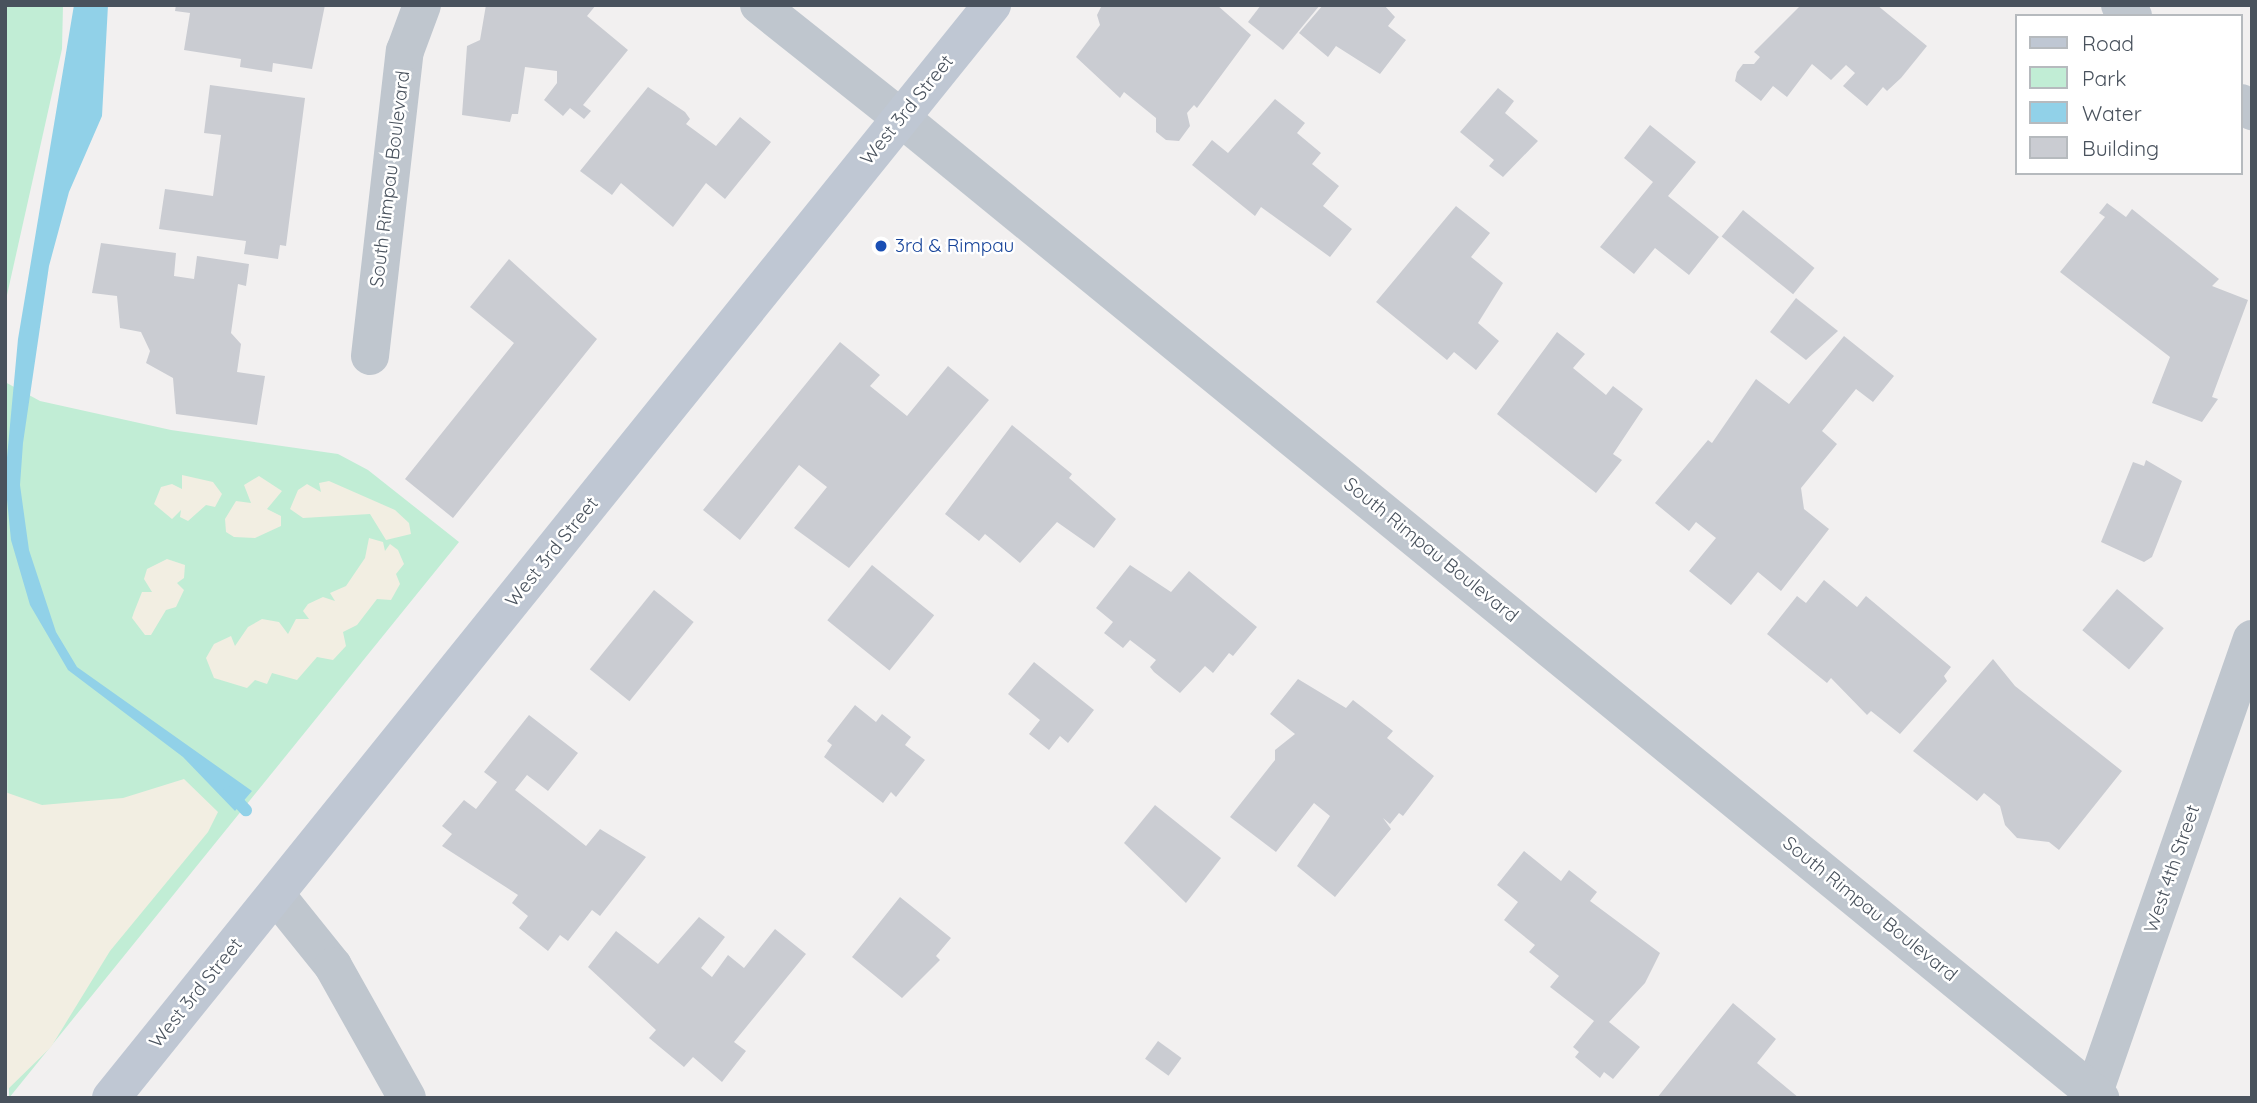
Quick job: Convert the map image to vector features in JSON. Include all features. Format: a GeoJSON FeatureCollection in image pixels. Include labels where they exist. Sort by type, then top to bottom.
{"type":"FeatureCollection","features":[{"type":"Feature","properties":{"kind":"main road","name":"West 3rd Street"},"geometry":{"type":"LineString","coordinates":[[111,1098],[992,5]]}},
{"type":"Feature","properties":{"kind":"street","name":"South Rimpau Boulevard"},"geometry":{"type":"LineString","coordinates":[[370,356],[405,51],[422,5]]}},
{"type":"Feature","properties":{"kind":"street","name":"South Rimpau Boulevard"},"geometry":{"type":"LineString","coordinates":[[759,5],[901,118],[2096,1096]]}},
{"type":"Feature","properties":{"kind":"street","name":"West 4th Street"},"geometry":{"type":"LineString","coordinates":[[2096,1096],[2252,639]]}},
{"type":"Feature","properties":{"kind":"street"},"geometry":{"type":"LineString","coordinates":[[276,895],[333,966],[407,1098]]}},
{"type":"Feature","properties":{"kind":"green space"},"geometry":{"type":"Polygon","coordinates":[[[5,5],[63,5],[62,49],[5,304],[5,5]]]}},
{"type":"Feature","properties":{"kind":"green space"},"geometry":{"type":"Polygon","coordinates":[[[5,382],[40,401],[171,430],[338,454],[368,470],[459,542],[9,1098],[5,382]]]}},
{"type":"Feature","properties":{"kind":"sand"},"geometry":{"type":"Polygon","coordinates":[[[182,475],[213,482],[222,494],[215,507],[206,505],[188,521],[180,517],[181,510],[172,519],[154,504],[161,487],[172,484],[182,489],[182,475]]]}},
{"type":"Feature","properties":{"kind":"sand"},"geometry":{"type":"Polygon","coordinates":[[[259,476],[282,491],[267,509],[281,516],[281,526],[255,538],[234,537],[226,532],[225,519],[236,501],[251,503],[244,485],[259,476]]]}},
{"type":"Feature","properties":{"kind":"sand"},"geometry":{"type":"Polygon","coordinates":[[[329,481],[395,510],[409,523],[411,534],[386,540],[370,514],[303,518],[290,509],[298,490],[307,484],[321,492],[319,483],[329,481]]]}},
{"type":"Feature","properties":{"kind":"sand"},"geometry":{"type":"Polygon","coordinates":[[[369,538],[383,542],[385,551],[390,544],[398,550],[404,564],[396,574],[400,584],[391,600],[377,599],[357,625],[343,632],[346,646],[333,660],[317,657],[297,680],[272,673],[267,684],[255,680],[247,688],[214,678],[206,658],[214,644],[231,636],[235,646],[248,627],[262,619],[279,622],[288,634],[296,619],[309,619],[303,611],[308,604],[323,597],[335,601],[330,593],[346,586],[365,558],[369,538]]]}},
{"type":"Feature","properties":{"kind":"sand"},"geometry":{"type":"Polygon","coordinates":[[[167,559],[185,565],[184,578],[177,583],[184,590],[176,607],[166,610],[151,635],[145,635],[132,618],[142,592],[152,592],[144,579],[147,569],[167,559]]]}},
{"type":"Feature","properties":{"kind":"sand"},"geometry":{"type":"Polygon","coordinates":[[[184,779],[218,812],[208,832],[110,951],[51,1047],[5,1092],[5,792],[42,805],[123,798],[184,779]]]}},
{"type":"Feature","properties":{"kind":"water"},"geometry":{"type":"Polygon","coordinates":[[[74,5],[108,5],[102,116],[69,192],[49,266],[23,443],[20,485],[29,550],[56,632],[77,667],[252,791],[235,811],[183,757],[68,670],[30,605],[11,540],[5,479],[18,339],[74,5]]]}},
{"type":"Feature","properties":{"kind":"building"},"geometry":{"type":"Polygon","coordinates":[[[176,5],[325,5],[312,69],[273,63],[272,72],[240,67],[241,59],[184,50],[190,13],[175,11],[176,5]]]}},
{"type":"Feature","properties":{"kind":"building"},"geometry":{"type":"Polygon","coordinates":[[[486,5],[596,5],[587,16],[628,50],[583,105],[591,111],[584,119],[570,108],[563,116],[544,100],[557,83],[557,71],[525,67],[518,114],[512,114],[510,122],[462,115],[467,46],[480,40],[486,5]]]}},
{"type":"Feature","properties":{"kind":"building"},"geometry":{"type":"Polygon","coordinates":[[[1102,5],[1217,5],[1251,35],[1197,108],[1194,105],[1187,113],[1190,126],[1179,141],[1166,140],[1156,132],[1156,118],[1124,92],[1120,98],[1076,57],[1100,25],[1097,15],[1102,5]]]}},
{"type":"Feature","properties":{"kind":"building"},"geometry":{"type":"Polygon","coordinates":[[[1261,5],[1320,5],[1283,50],[1248,22],[1261,5]]]}},
{"type":"Feature","properties":{"kind":"building"},"geometry":{"type":"Polygon","coordinates":[[[1323,5],[1384,5],[1395,17],[1388,26],[1406,40],[1380,74],[1336,46],[1328,57],[1299,33],[1323,5]]]}},
{"type":"Feature","properties":{"kind":"building"},"geometry":{"type":"Polygon","coordinates":[[[1801,5],[1877,5],[1927,46],[1901,78],[1887,91],[1883,87],[1867,106],[1843,86],[1855,73],[1846,65],[1831,80],[1812,64],[1787,97],[1773,86],[1761,101],[1735,81],[1737,72],[1743,64],[1754,64],[1760,57],[1754,52],[1801,5]]]}},
{"type":"Feature","properties":{"kind":"building"},"geometry":{"type":"Polygon","coordinates":[[[210,85],[305,98],[286,246],[280,245],[278,259],[244,254],[246,241],[159,229],[165,189],[213,196],[221,135],[204,133],[210,85]]]}},
{"type":"Feature","properties":{"kind":"building"},"geometry":{"type":"Polygon","coordinates":[[[648,87],[685,112],[690,119],[686,124],[716,146],[740,117],[771,142],[725,199],[706,183],[673,227],[621,183],[612,195],[580,171],[648,87]]]}},
{"type":"Feature","properties":{"kind":"building"},"geometry":{"type":"Polygon","coordinates":[[[1498,88],[1514,101],[1505,113],[1538,141],[1503,177],[1489,166],[1494,160],[1460,132],[1498,88]]]}},
{"type":"Feature","properties":{"kind":"building"},"geometry":{"type":"Polygon","coordinates":[[[1275,99],[1305,123],[1297,133],[1321,153],[1312,164],[1339,186],[1323,206],[1352,229],[1330,257],[1261,207],[1255,216],[1192,165],[1212,140],[1228,153],[1275,99]]]}},
{"type":"Feature","properties":{"kind":"building"},"geometry":{"type":"Polygon","coordinates":[[[1650,125],[1696,162],[1668,196],[1719,237],[1689,275],[1655,248],[1634,274],[1600,247],[1653,182],[1624,158],[1650,125]]]}},
{"type":"Feature","properties":{"kind":"building"},"geometry":{"type":"Polygon","coordinates":[[[2107,203],[2126,217],[2132,209],[2219,279],[2212,286],[2248,300],[2212,397],[2218,399],[2202,422],[2152,403],[2170,357],[2060,272],[2105,217],[2099,213],[2107,203]]]}},
{"type":"Feature","properties":{"kind":"building"},"geometry":{"type":"Polygon","coordinates":[[[1456,206],[1490,233],[1471,257],[1503,283],[1478,323],[1499,341],[1476,370],[1454,352],[1447,360],[1376,302],[1456,206]]]}},
{"type":"Feature","properties":{"kind":"building"},"geometry":{"type":"Polygon","coordinates":[[[1743,210],[1814,268],[1793,294],[1722,236],[1743,210]]]}},
{"type":"Feature","properties":{"kind":"building"},"geometry":{"type":"Polygon","coordinates":[[[101,243],[176,253],[174,276],[194,279],[197,256],[249,264],[246,286],[238,284],[231,333],[241,344],[237,372],[265,376],[257,425],[176,414],[173,378],[146,363],[150,351],[141,332],[120,328],[117,296],[92,293],[101,243]]]}},
{"type":"Feature","properties":{"kind":"building"},"geometry":{"type":"Polygon","coordinates":[[[509,259],[597,339],[453,518],[405,479],[514,343],[470,307],[509,259]]]}},
{"type":"Feature","properties":{"kind":"building"},"geometry":{"type":"Polygon","coordinates":[[[1796,298],[1838,331],[1806,360],[1770,332],[1796,298]]]}},
{"type":"Feature","properties":{"kind":"building"},"geometry":{"type":"Polygon","coordinates":[[[1557,332],[1585,354],[1573,368],[1606,395],[1613,386],[1643,409],[1613,454],[1622,460],[1596,493],[1497,414],[1557,332]]]}},
{"type":"Feature","properties":{"kind":"building"},"geometry":{"type":"Polygon","coordinates":[[[1844,336],[1894,376],[1873,402],[1856,389],[1822,431],[1837,444],[1801,488],[1804,509],[1829,529],[1781,591],[1758,572],[1731,605],[1689,571],[1716,538],[1696,522],[1689,531],[1655,503],[1708,440],[1712,443],[1756,379],[1789,404],[1844,336]]]}},
{"type":"Feature","properties":{"kind":"building"},"geometry":{"type":"Polygon","coordinates":[[[840,342],[880,375],[870,386],[907,416],[948,366],[989,400],[849,568],[794,528],[827,487],[799,465],[740,540],[703,510],[840,342]]]}},
{"type":"Feature","properties":{"kind":"building"},"geometry":{"type":"Polygon","coordinates":[[[1012,425],[1072,474],[1069,478],[1116,519],[1094,548],[1057,522],[1020,563],[985,534],[979,541],[945,514],[1012,425]]]}},
{"type":"Feature","properties":{"kind":"building"},"geometry":{"type":"Polygon","coordinates":[[[2146,460],[2182,481],[2152,557],[2144,562],[2101,542],[2133,462],[2144,466],[2146,460]]]}},
{"type":"Feature","properties":{"kind":"building"},"geometry":{"type":"Polygon","coordinates":[[[872,565],[934,615],[889,671],[827,620],[872,565]]]}},
{"type":"Feature","properties":{"kind":"building"},"geometry":{"type":"Polygon","coordinates":[[[1130,565],[1171,592],[1189,571],[1257,627],[1233,656],[1229,653],[1213,673],[1205,666],[1180,693],[1150,667],[1156,660],[1130,640],[1123,648],[1104,633],[1113,622],[1096,608],[1130,565]]]}},
{"type":"Feature","properties":{"kind":"building"},"geometry":{"type":"Polygon","coordinates":[[[1824,580],[1857,607],[1866,596],[1951,667],[1944,676],[1947,681],[1900,734],[1871,711],[1867,715],[1831,678],[1827,683],[1767,634],[1797,596],[1806,603],[1824,580]]]}},
{"type":"Feature","properties":{"kind":"building"},"geometry":{"type":"Polygon","coordinates":[[[2117,589],[2164,628],[2129,670],[2082,630],[2117,589]]]}},
{"type":"Feature","properties":{"kind":"building"},"geometry":{"type":"Polygon","coordinates":[[[654,590],[694,622],[629,701],[590,669],[654,590]]]}},
{"type":"Feature","properties":{"kind":"building"},"geometry":{"type":"Polygon","coordinates":[[[1993,659],[2015,686],[2122,771],[2059,850],[2049,842],[2017,838],[2005,825],[2000,806],[1984,793],[1977,801],[1913,751],[1993,659]]]}},
{"type":"Feature","properties":{"kind":"building"},"geometry":{"type":"Polygon","coordinates":[[[1034,662],[1094,710],[1068,743],[1060,736],[1049,750],[1029,734],[1040,720],[1008,694],[1034,662]]]}},
{"type":"Feature","properties":{"kind":"building"},"geometry":{"type":"Polygon","coordinates":[[[1298,679],[1346,708],[1353,700],[1393,731],[1387,738],[1434,776],[1403,816],[1399,813],[1390,824],[1383,818],[1391,829],[1335,897],[1297,866],[1330,816],[1314,803],[1276,852],[1230,817],[1275,760],[1275,750],[1295,734],[1270,714],[1298,679]]]}},
{"type":"Feature","properties":{"kind":"building"},"geometry":{"type":"Polygon","coordinates":[[[855,705],[876,722],[882,714],[911,737],[905,745],[925,760],[896,797],[891,792],[883,803],[824,757],[832,745],[827,741],[855,705]]]}},
{"type":"Feature","properties":{"kind":"building"},"geometry":{"type":"Polygon","coordinates":[[[529,715],[578,753],[548,791],[527,775],[515,790],[586,846],[600,829],[646,857],[600,916],[592,910],[568,941],[560,935],[548,951],[519,928],[528,916],[512,903],[518,895],[442,846],[452,834],[442,826],[464,800],[476,809],[497,782],[484,772],[529,715]]]}},
{"type":"Feature","properties":{"kind":"building"},"geometry":{"type":"Polygon","coordinates":[[[1155,805],[1221,858],[1186,903],[1124,843],[1155,805]]]}},
{"type":"Feature","properties":{"kind":"building"},"geometry":{"type":"Polygon","coordinates":[[[1524,851],[1561,881],[1569,870],[1597,892],[1590,901],[1660,953],[1645,983],[1609,1022],[1640,1047],[1613,1079],[1604,1072],[1600,1078],[1575,1057],[1579,1052],[1573,1047],[1594,1021],[1550,987],[1559,976],[1529,952],[1535,945],[1504,920],[1518,902],[1497,885],[1524,851]]]}},
{"type":"Feature","properties":{"kind":"building"},"geometry":{"type":"Polygon","coordinates":[[[900,897],[951,938],[936,956],[940,960],[902,998],[852,957],[900,897]]]}},
{"type":"Feature","properties":{"kind":"building"},"geometry":{"type":"Polygon","coordinates":[[[699,917],[725,937],[701,968],[712,977],[728,955],[744,968],[775,929],[806,954],[734,1042],[746,1051],[722,1082],[693,1057],[684,1067],[649,1038],[656,1030],[588,967],[616,931],[658,964],[699,917]]]}},
{"type":"Feature","properties":{"kind":"building"},"geometry":{"type":"Polygon","coordinates":[[[1733,1003],[1776,1039],[1757,1063],[1799,1098],[1657,1098],[1733,1003]]]}},
{"type":"Feature","properties":{"kind":"building"},"geometry":{"type":"Polygon","coordinates":[[[1158,1041],[1181,1058],[1169,1076],[1145,1059],[1158,1041]]]}},
{"type":"Feature","properties":{"kind":"waterway"},"geometry":{"type":"LineString","coordinates":[[229,792],[246,810]]}},
{"type":"Feature","properties":{"kind":"place","name":"3rd & Rimpau"},"geometry":{"type":"Point","coordinates":[881,246]}}]}
